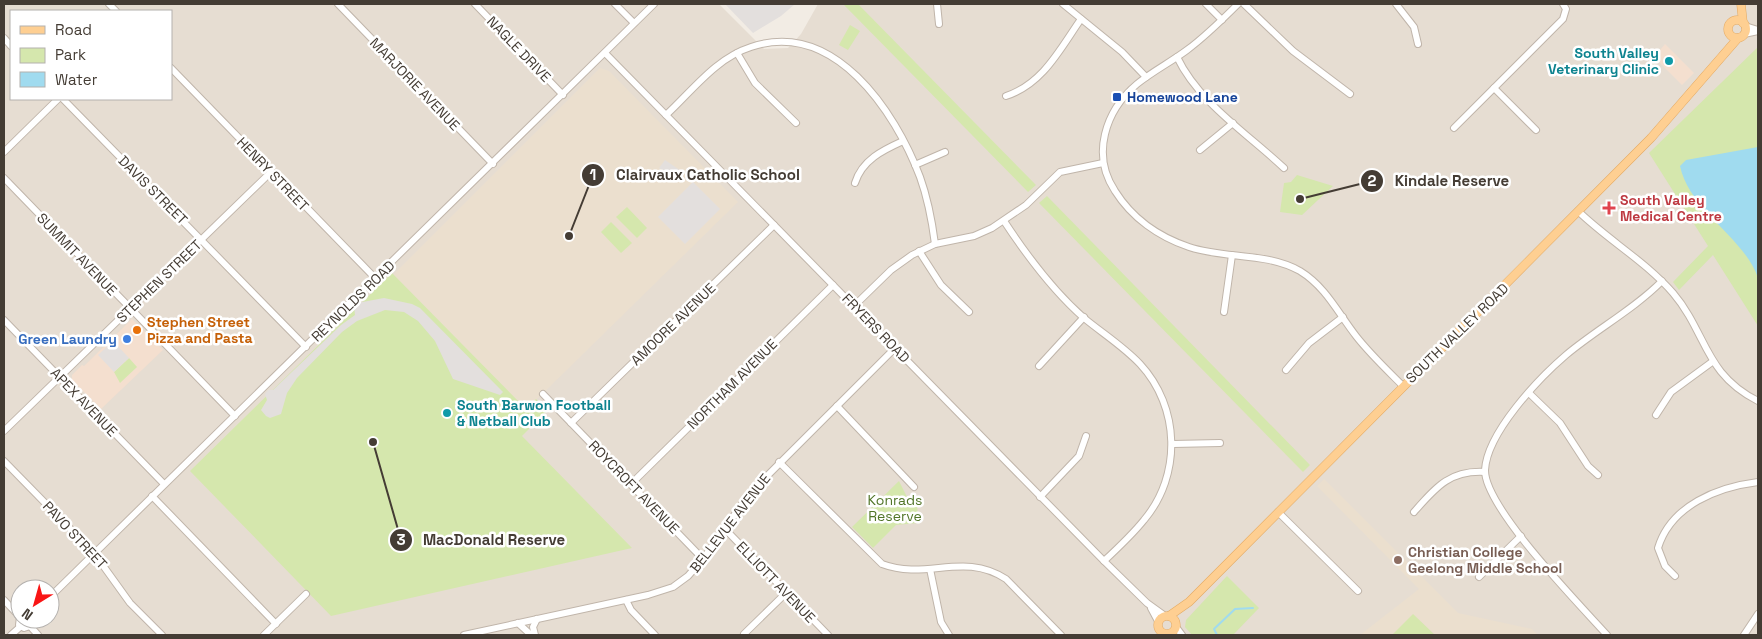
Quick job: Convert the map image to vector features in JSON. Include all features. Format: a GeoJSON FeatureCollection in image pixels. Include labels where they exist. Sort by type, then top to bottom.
{"type":"FeatureCollection","features":[{"type":"Feature","properties":{"kind":"main road","name":"SOUTH VALLEY ROAD"},"geometry":{"type":"LineString","coordinates":[[1721,59],[1730,34],[1728,26],[1740,4]]}},
{"type":"Feature","properties":{"kind":"main road","name":"SOUTH VALLEY ROAD"},"geometry":{"type":"LineString","coordinates":[[1154,635],[1162,620],[1189,602],[1651,138],[1721,59],[1743,30],[1740,4]]}},
{"type":"Feature","properties":{"kind":"main road"},"geometry":{"type":"LineString","coordinates":[[1730,34],[1743,30],[1737,20],[1732,21]]}},
{"type":"Feature","properties":{"kind":"main road","name":"SOUTH VALLEY ROAD"},"geometry":{"type":"LineString","coordinates":[[1165,635],[1173,632],[1189,602]]}},
{"type":"Feature","properties":{"kind":"main road"},"geometry":{"type":"LineString","coordinates":[[1162,620],[1176,625]]}},
{"type":"Feature","properties":{"kind":"main road"},"geometry":{"type":"LineString","coordinates":[[1162,620],[1165,635]]}},
{"type":"Feature","properties":{"kind":"street","name":"MARJORIE AVENUE"},"geometry":{"type":"LineString","coordinates":[[338,4],[493,164]]}},
{"type":"Feature","properties":{"kind":"street","name":"NAGLE DRIVE"},"geometry":{"type":"LineString","coordinates":[[475,4],[562,95]]}},
{"type":"Feature","properties":{"kind":"street"},"geometry":{"type":"LineString","coordinates":[[615,4],[634,23]]}},
{"type":"Feature","properties":{"kind":"street","name":"REYNOLDS ROAD"},"geometry":{"type":"LineString","coordinates":[[60,586],[493,164],[654,4]]}},
{"type":"Feature","properties":{"kind":"street"},"geometry":{"type":"LineString","coordinates":[[937,4],[939,24]]}},
{"type":"Feature","properties":{"kind":"street"},"geometry":{"type":"LineString","coordinates":[[1063,4],[1122,52],[1146,77]]}},
{"type":"Feature","properties":{"kind":"street"},"geometry":{"type":"LineString","coordinates":[[1206,4],[1222,20]]}},
{"type":"Feature","properties":{"kind":"street"},"geometry":{"type":"LineString","coordinates":[[1238,4],[1222,20],[1177,57],[1146,77],[1122,100],[1112,115],[1103,142],[1103,163],[1108,179],[1120,200],[1136,216],[1157,232],[1189,247],[1269,260],[1298,270],[1326,292],[1369,351],[1403,386]]}},
{"type":"Feature","properties":{"kind":"street"},"geometry":{"type":"LineString","coordinates":[[1244,4],[1292,51],[1350,94]]}},
{"type":"Feature","properties":{"kind":"street"},"geometry":{"type":"LineString","coordinates":[[1396,4],[1414,28],[1418,44]]}},
{"type":"Feature","properties":{"kind":"street"},"geometry":{"type":"LineString","coordinates":[[1454,128],[1563,19],[1566,9],[1563,4]]}},
{"type":"Feature","properties":{"kind":"street"},"geometry":{"type":"LineString","coordinates":[[1006,96],[1021,89],[1040,76],[1058,54],[1081,19]]}},
{"type":"Feature","properties":{"kind":"street"},"geometry":{"type":"LineString","coordinates":[[1743,30],[1758,31]]}},
{"type":"Feature","properties":{"kind":"street"},"geometry":{"type":"LineString","coordinates":[[666,115],[716,68],[737,53],[770,42],[791,42],[826,54],[860,79],[884,109],[903,142],[915,165],[927,202],[935,244]]}},
{"type":"Feature","properties":{"kind":"street","name":"FRYERS ROAD"},"geometry":{"type":"LineString","coordinates":[[605,53],[1162,620]]}},
{"type":"Feature","properties":{"kind":"street"},"geometry":{"type":"LineString","coordinates":[[737,53],[755,83],[796,123]]}},
{"type":"Feature","properties":{"kind":"street"},"geometry":{"type":"LineString","coordinates":[[1177,57],[1192,82],[1233,123],[1284,168]]}},
{"type":"Feature","properties":{"kind":"street","name":"HENRY STREET"},"geometry":{"type":"LineString","coordinates":[[172,69],[376,278]]}},
{"type":"Feature","properties":{"kind":"street"},"geometry":{"type":"LineString","coordinates":[[1494,88],[1536,130]]}},
{"type":"Feature","properties":{"kind":"street"},"geometry":{"type":"LineString","coordinates":[[4,152],[57,100]]}},
{"type":"Feature","properties":{"kind":"street","name":"DAVIS STREET"},"geometry":{"type":"LineString","coordinates":[[64,100],[306,347]]}},
{"type":"Feature","properties":{"kind":"street"},"geometry":{"type":"LineString","coordinates":[[1200,150],[1233,123]]}},
{"type":"Feature","properties":{"kind":"street"},"geometry":{"type":"LineString","coordinates":[[855,183],[862,168],[874,157],[884,150],[903,142]]}},
{"type":"Feature","properties":{"kind":"street"},"geometry":{"type":"LineString","coordinates":[[915,165],[945,152]]}},
{"type":"Feature","properties":{"kind":"street"},"geometry":{"type":"LineString","coordinates":[[854,306],[899,263],[919,251],[935,244],[974,236],[1004,221],[1026,205],[1060,172],[1103,163]]}},
{"type":"Feature","properties":{"kind":"street","name":"STEPHEN STREET"},"geometry":{"type":"LineString","coordinates":[[4,431],[271,172]]}},
{"type":"Feature","properties":{"kind":"street","name":"SUMMIT AVENUE"},"geometry":{"type":"LineString","coordinates":[[4,178],[235,416]]}},
{"type":"Feature","properties":{"kind":"street"},"geometry":{"type":"LineString","coordinates":[[1578,211],[1607,238],[1641,262],[1662,281],[1683,306],[1712,362],[1738,388],[1758,401]]}},
{"type":"Feature","properties":{"kind":"street"},"geometry":{"type":"LineString","coordinates":[[1004,221],[1039,270],[1084,317],[1128,353],[1152,378],[1163,398],[1173,444],[1165,482],[1145,520],[1104,561]]}},
{"type":"Feature","properties":{"kind":"street","name":"AMOORE AVENUE"},"geometry":{"type":"LineString","coordinates":[[571,423],[774,225]]}},
{"type":"Feature","properties":{"kind":"street"},"geometry":{"type":"LineString","coordinates":[[919,251],[941,285],[969,312]]}},
{"type":"Feature","properties":{"kind":"street"},"geometry":{"type":"LineString","coordinates":[[1224,312],[1232,255]]}},
{"type":"Feature","properties":{"kind":"street"},"geometry":{"type":"LineString","coordinates":[[1607,635],[1521,536],[1495,502],[1485,472],[1491,443],[1529,393],[1566,355],[1637,304],[1662,281]]}},
{"type":"Feature","properties":{"kind":"street","name":"NORTHAM AVENUE"},"geometry":{"type":"LineString","coordinates":[[632,484],[833,285]]}},
{"type":"Feature","properties":{"kind":"street"},"geometry":{"type":"LineString","coordinates":[[1039,366],[1084,317]]}},
{"type":"Feature","properties":{"kind":"street"},"geometry":{"type":"LineString","coordinates":[[1286,370],[1309,343],[1343,317]]}},
{"type":"Feature","properties":{"kind":"street","name":"APEX AVENUE"},"geometry":{"type":"LineString","coordinates":[[4,320],[164,484]]}},
{"type":"Feature","properties":{"kind":"street","name":"BELLEVUE AVENUE"},"geometry":{"type":"LineString","coordinates":[[464,635],[626,600],[673,587],[688,576],[703,559],[750,493],[895,348]]}},
{"type":"Feature","properties":{"kind":"street"},"geometry":{"type":"LineString","coordinates":[[1656,415],[1671,392],[1712,362]]}},
{"type":"Feature","properties":{"kind":"street"},"geometry":{"type":"LineString","coordinates":[[1529,393],[1560,422],[1588,466],[1598,474]]}},
{"type":"Feature","properties":{"kind":"street","name":"ROYCROFT AVENUE"},"geometry":{"type":"LineString","coordinates":[[543,394],[703,559]]}},
{"type":"Feature","properties":{"kind":"street"},"geometry":{"type":"LineString","coordinates":[[837,406],[914,487]]}},
{"type":"Feature","properties":{"kind":"street"},"geometry":{"type":"LineString","coordinates":[[1040,497],[1079,456],[1086,436]]}},
{"type":"Feature","properties":{"kind":"street"},"geometry":{"type":"LineString","coordinates":[[1173,444],[1220,443]]}},
{"type":"Feature","properties":{"kind":"street","name":"PAVO STREET"},"geometry":{"type":"LineString","coordinates":[[4,461],[94,552],[130,603],[162,635]]}},
{"type":"Feature","properties":{"kind":"street"},"geometry":{"type":"LineString","coordinates":[[779,462],[882,564],[904,570],[970,565],[995,572],[1006,579],[1061,635]]}},
{"type":"Feature","properties":{"kind":"street"},"geometry":{"type":"LineString","coordinates":[[1414,512],[1446,480],[1458,474],[1485,472]]}},
{"type":"Feature","properties":{"kind":"street"},"geometry":{"type":"LineString","coordinates":[[1675,576],[1665,566],[1658,548],[1664,534],[1676,518],[1700,499],[1715,491],[1758,482]]}},
{"type":"Feature","properties":{"kind":"street"},"geometry":{"type":"LineString","coordinates":[[152,496],[276,624]]}},
{"type":"Feature","properties":{"kind":"street"},"geometry":{"type":"LineString","coordinates":[[1278,512],[1358,591]]}},
{"type":"Feature","properties":{"kind":"street","name":"ELLIOTT AVENUE"},"geometry":{"type":"LineString","coordinates":[[725,529],[828,635]]}},
{"type":"Feature","properties":{"kind":"street"},"geometry":{"type":"LineString","coordinates":[[1479,577],[1521,536]]}},
{"type":"Feature","properties":{"kind":"street"},"geometry":{"type":"LineString","coordinates":[[930,569],[941,622],[950,635]]}},
{"type":"Feature","properties":{"kind":"street"},"geometry":{"type":"LineString","coordinates":[[744,634],[786,593]]}},
{"type":"Feature","properties":{"kind":"street"},"geometry":{"type":"LineString","coordinates":[[264,635],[306,594]]}},
{"type":"Feature","properties":{"kind":"street"},"geometry":{"type":"LineString","coordinates":[[626,600],[631,610],[656,635]]}},
{"type":"Feature","properties":{"kind":"street"},"geometry":{"type":"LineString","coordinates":[[1744,635],[1758,614]]}},
{"type":"Feature","properties":{"kind":"street"},"geometry":{"type":"LineString","coordinates":[[535,635],[534,627],[537,619]]}},
{"type":"Feature","properties":{"kind":"street"},"geometry":{"type":"LineString","coordinates":[[518,624],[531,635]]}},
{"type":"Feature","properties":{"kind":"street"},"geometry":{"type":"LineString","coordinates":[[1176,625],[1182,635]]}},
{"type":"Feature","properties":{"kind":"shaded area"},"geometry":{"type":"Polygon","coordinates":[[[4,4],[719,4],[764,49],[788,48],[801,34],[818,4],[1758,4],[1758,635],[4,635],[4,4]]]}},
{"type":"Feature","properties":{"kind":"shaded area"},"geometry":{"type":"Polygon","coordinates":[[[725,4],[795,4],[781,16],[753,33],[725,4]]]}},
{"type":"Feature","properties":{"kind":"shaded area"},"geometry":{"type":"Polygon","coordinates":[[[1665,44],[1694,73],[1682,85],[1654,57],[1665,44]]]}},
{"type":"Feature","properties":{"kind":"shaded area"},"geometry":{"type":"Polygon","coordinates":[[[600,68],[609,71],[738,202],[526,410],[393,275],[600,68]]]}},
{"type":"Feature","properties":{"kind":"shaded area"},"geometry":{"type":"Polygon","coordinates":[[[665,160],[681,171],[677,179],[659,168],[665,160]]]}},
{"type":"Feature","properties":{"kind":"shaded area"},"geometry":{"type":"Polygon","coordinates":[[[693,182],[720,209],[685,244],[658,217],[693,182]]]}},
{"type":"Feature","properties":{"kind":"shaded area"},"geometry":{"type":"Polygon","coordinates":[[[384,298],[412,304],[420,308],[503,392],[500,395],[453,379],[435,341],[418,321],[404,312],[385,310],[357,321],[342,332],[297,378],[287,393],[281,414],[270,418],[266,416],[261,410],[267,400],[265,394],[268,390],[273,390],[341,325],[355,315],[354,306],[357,303],[384,298]]]}},
{"type":"Feature","properties":{"kind":"shaded area"},"geometry":{"type":"Polygon","coordinates":[[[132,319],[163,350],[101,409],[72,380],[72,375],[82,365],[84,366],[132,319]]]}},
{"type":"Feature","properties":{"kind":"shaded area"},"geometry":{"type":"Polygon","coordinates":[[[113,341],[129,358],[114,372],[98,355],[113,341]]]}},
{"type":"Feature","properties":{"kind":"shaded area","name":"Christian College Geelong Middle School"},"geometry":{"type":"Polygon","coordinates":[[[1324,479],[1458,613],[1532,629],[1538,635],[1360,635],[1419,589],[1317,486],[1324,479]]]}},
{"type":"Feature","properties":{"kind":"green space"},"geometry":{"type":"Polygon","coordinates":[[[843,4],[858,4],[1036,185],[1028,192],[843,4]]]}},
{"type":"Feature","properties":{"kind":"green space"},"geometry":{"type":"Polygon","coordinates":[[[850,25],[860,31],[848,50],[839,45],[850,25]]]}},
{"type":"Feature","properties":{"kind":"green space"},"geometry":{"type":"Polygon","coordinates":[[[1758,47],[1758,326],[1713,255],[1679,290],[1673,282],[1708,246],[1649,153],[1758,47]]]}},
{"type":"Feature","properties":{"kind":"green space"},"geometry":{"type":"Polygon","coordinates":[[[1297,175],[1333,186],[1302,215],[1280,212],[1284,183],[1291,182],[1297,175]]]}},
{"type":"Feature","properties":{"kind":"green space"},"geometry":{"type":"Polygon","coordinates":[[[1047,196],[1310,465],[1303,472],[1039,203],[1047,196]]]}},
{"type":"Feature","properties":{"kind":"green space"},"geometry":{"type":"Polygon","coordinates":[[[627,207],[647,228],[637,238],[616,217],[627,207]]]}},
{"type":"Feature","properties":{"kind":"green space"},"geometry":{"type":"Polygon","coordinates":[[[611,222],[632,243],[621,253],[601,232],[611,222]]]}},
{"type":"Feature","properties":{"kind":"green space"},"geometry":{"type":"Polygon","coordinates":[[[392,273],[526,409],[536,399],[548,410],[522,436],[632,548],[331,616],[190,471],[392,273]]]}},
{"type":"Feature","properties":{"kind":"green space"},"geometry":{"type":"Polygon","coordinates":[[[129,358],[137,367],[120,383],[114,372],[129,358]]]}},
{"type":"Feature","properties":{"kind":"green space","name":"Konrads Reserve"},"geometry":{"type":"Polygon","coordinates":[[[899,481],[907,497],[917,500],[918,523],[896,525],[873,548],[852,527],[899,481]]]}},
{"type":"Feature","properties":{"kind":"green space"},"geometry":{"type":"Polygon","coordinates":[[[1227,576],[1259,608],[1233,635],[1192,635],[1185,627],[1186,620],[1227,576]]]}},
{"type":"Feature","properties":{"kind":"green space"},"geometry":{"type":"Polygon","coordinates":[[[1413,614],[1435,635],[1392,635],[1413,614]]]}},
{"type":"Feature","properties":{"kind":"water"},"geometry":{"type":"Polygon","coordinates":[[[1758,147],[1758,278],[1742,250],[1694,196],[1685,182],[1680,166],[1686,160],[1758,147]]]}},
{"type":"Feature","properties":{"kind":"waterway"},"geometry":{"type":"LineString","coordinates":[[1217,635],[1214,629],[1235,609],[1253,608]]}},
{"type":"Feature","properties":{"kind":"place","name":"South Valley Veterinary Clinic"},"geometry":{"type":"Point","coordinates":[1669,61]}},
{"type":"Feature","properties":{"kind":"place","name":"Homewood Lane"},"geometry":{"type":"Point","coordinates":[1117,97]}},
{"type":"Feature","properties":{"kind":"place","name":"Kindale Reserve"},"geometry":{"type":"Point","coordinates":[1300,199]}},
{"type":"Feature","properties":{"kind":"place","name":"South Valley Medical Centre"},"geometry":{"type":"Point","coordinates":[1609,208]}},
{"type":"Feature","properties":{"kind":"place","name":"Clairvaux Catholic School"},"geometry":{"type":"Point","coordinates":[569,236]}},
{"type":"Feature","properties":{"kind":"place","name":"Stephen Street Pizza and Pasta"},"geometry":{"type":"Point","coordinates":[137,330]}},
{"type":"Feature","properties":{"kind":"place","name":"Green Laundry"},"geometry":{"type":"Point","coordinates":[127,339]}},
{"type":"Feature","properties":{"kind":"place","name":"South Barwon Football & Netball Club"},"geometry":{"type":"Point","coordinates":[447,413]}},
{"type":"Feature","properties":{"kind":"place","name":"MacDonald Reserve"},"geometry":{"type":"Point","coordinates":[373,442]}},
{"type":"Feature","properties":{"kind":"place","name":"Christian College Geelong Middle School"},"geometry":{"type":"Point","coordinates":[1398,560]}}]}
